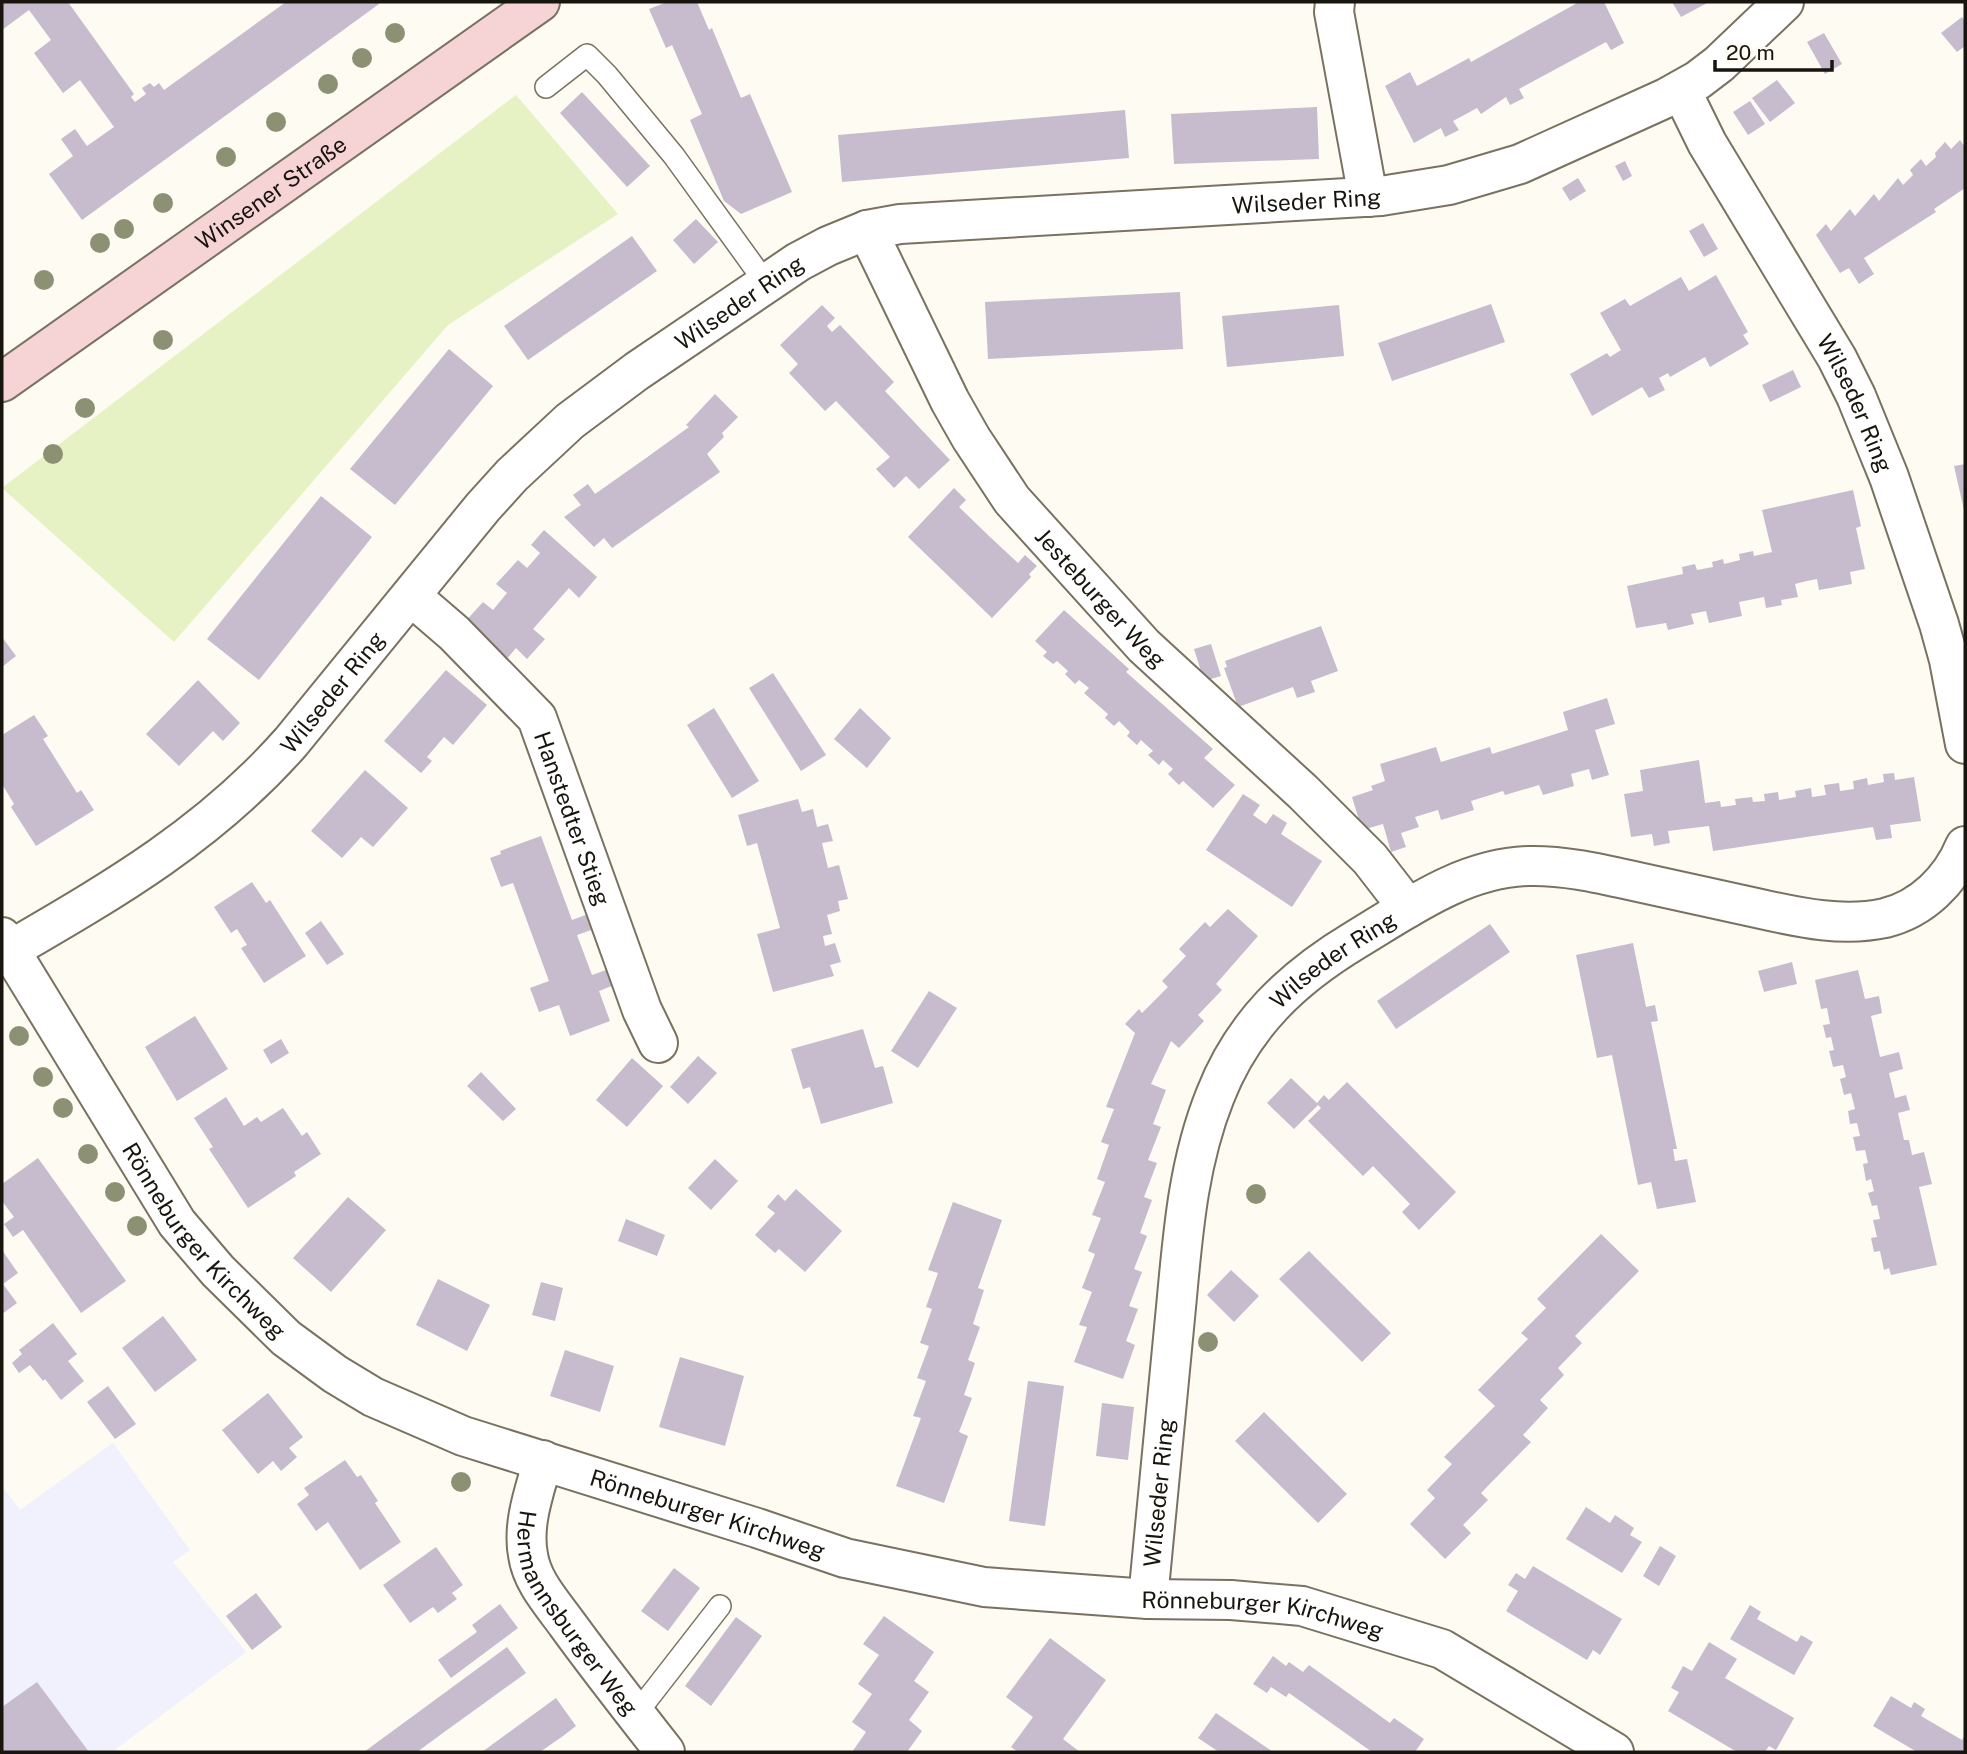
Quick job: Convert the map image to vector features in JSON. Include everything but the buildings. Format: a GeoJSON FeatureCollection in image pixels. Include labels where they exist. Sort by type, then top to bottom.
{"type":"FeatureCollection","features":[{"type":"Feature","properties":{"kind":"main road","name":"Winsener Straße"},"geometry":{"type":"LineString","coordinates":[[2,382],[540,2]]}},
{"type":"Feature","properties":{"kind":"street"},"geometry":{"type":"LineString","coordinates":[[1335,2],[1368,197]]}},
{"type":"Feature","properties":{"kind":"street","name":"Wilseder Ring"},"geometry":{"type":"LineString","coordinates":[[6,944],[90,904],[166,855],[222,812],[267,770],[483,507],[542,445],[591,404],[765,282],[828,246],[867,230],[900,225],[1368,197],[1449,185],[1520,164],[1681,90],[1719,64],[1784,2]]}},
{"type":"Feature","properties":{"kind":"street","name":"Wilseder Ring"},"geometry":{"type":"LineString","coordinates":[[1681,90],[1707,143],[1837,358],[1860,407],[1889,477],[1939,624],[1949,660],[1965,744]]}},
{"type":"Feature","properties":{"kind":"street","name":"Jesteburger Weg"},"geometry":{"type":"LineString","coordinates":[[867,230],[950,401],[1012,500],[1144,646],[1303,792],[1370,859],[1408,908]]}},
{"type":"Feature","properties":{"kind":"street","name":"Hanstedter Stieg"},"geometry":{"type":"LineString","coordinates":[[411,596],[454,633],[532,709],[537,718],[642,1010],[658,1043]]}},
{"type":"Feature","properties":{"kind":"street","name":"Wilseder Ring"},"geometry":{"type":"LineString","coordinates":[[1148,1599],[1182,1231],[1195,1153],[1215,1096],[1236,1052],[1252,1028],[1283,992],[1347,945],[1408,908],[1476,874],[1527,866],[1556,867],[1809,919],[1868,920],[1902,912],[1924,900],[1959,861],[1965,846]]}},
{"type":"Feature","properties":{"kind":"street","name":"Rönneburger Kirchweg"},"geometry":{"type":"LineString","coordinates":[[6,944],[177,1223],[253,1307],[307,1355],[359,1390],[463,1436],[845,1558],[984,1587],[1148,1599],[1303,1606],[1442,1649],[1614,1752]]}},
{"type":"Feature","properties":{"kind":"street","name":"Hermannsburger Weg"},"geometry":{"type":"LineString","coordinates":[[543,1460],[526,1535],[531,1569],[538,1584],[665,1752]]}},
{"type":"Feature","properties":{"kind":"lane"},"geometry":{"type":"LineString","coordinates":[[546,87],[587,55],[607,75],[674,156],[765,282]]}},
{"type":"Feature","properties":{"kind":"lane"},"geometry":{"type":"LineString","coordinates":[[636,1714],[720,1606]]}},
{"type":"Feature","properties":{"kind":"shaded area"},"geometry":{"type":"Polygon","coordinates":[[[113,1443],[190,1550],[173,1562],[246,1652],[112,1752],[2,1752],[2,1486],[20,1510],[113,1443]]]}},
{"type":"Feature","properties":{"kind":"green space"},"geometry":{"type":"Polygon","coordinates":[[[516,95],[618,214],[448,325],[174,642],[2,488],[516,95]]]}}]}
